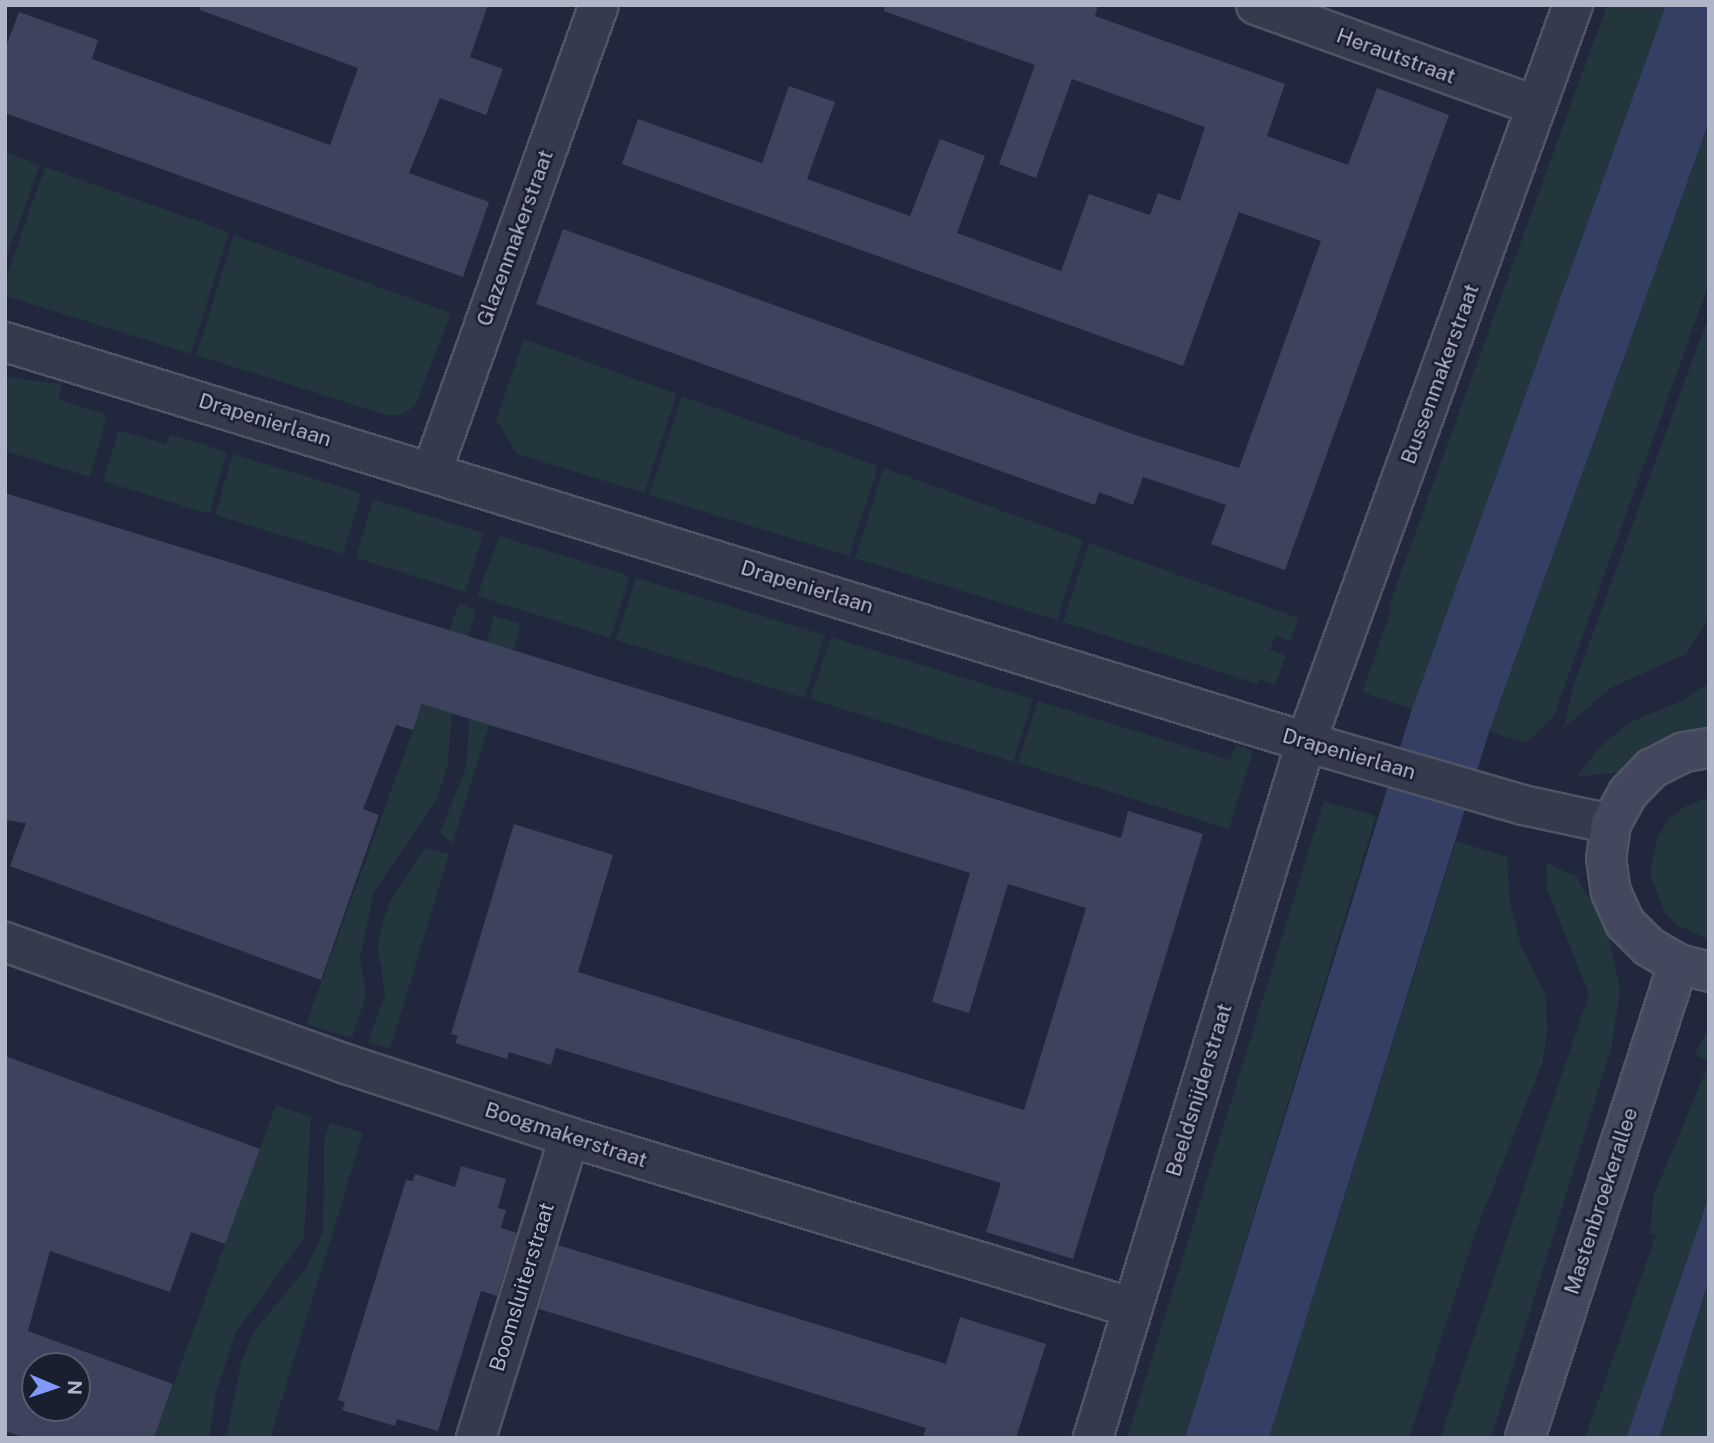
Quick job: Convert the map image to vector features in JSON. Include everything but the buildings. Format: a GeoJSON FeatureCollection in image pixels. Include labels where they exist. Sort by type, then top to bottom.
{"type":"FeatureCollection","features":[{"type":"Feature","properties":{"kind":"main road"},"geometry":{"type":"LineString","coordinates":[[1693,968],[1648,947],[1620,913],[1611,892],[1606,858],[1611,824],[1628,793],[1652,768],[1684,752],[1709,748]]}},
{"type":"Feature","properties":{"kind":"main road","name":"Mastenbroekerallee"},"geometry":{"type":"LineString","coordinates":[[1525,1438],[1693,968]]}},
{"type":"Feature","properties":{"kind":"street","name":"Glazenmakerstraat"},"geometry":{"type":"LineString","coordinates":[[432,471],[600,5]]}},
{"type":"Feature","properties":{"kind":"street","name":"Herautstraat"},"geometry":{"type":"LineString","coordinates":[[1256,5],[1536,106]]}},
{"type":"Feature","properties":{"kind":"street","name":"Bussenmakerstraat"},"geometry":{"type":"LineString","coordinates":[[1306,742],[1573,5]]}},
{"type":"Feature","properties":{"kind":"street","name":"Drapenierlaan"},"geometry":{"type":"LineString","coordinates":[[5,342],[432,471],[1306,742],[1497,797],[1611,824]]}},
{"type":"Feature","properties":{"kind":"street","name":"Beeldsnijderstraat"},"geometry":{"type":"LineString","coordinates":[[1093,1438],[1306,742]]}},
{"type":"Feature","properties":{"kind":"street","name":"Boogmakerstraat"},"geometry":{"type":"LineString","coordinates":[[5,942],[343,1063],[569,1137],[1133,1308]]}},
{"type":"Feature","properties":{"kind":"street","name":"Boomsluiterstraat"},"geometry":{"type":"LineString","coordinates":[[476,1438],[569,1137]]}},
{"type":"Feature","properties":{"kind":"shaded area"},"geometry":{"type":"Polygon","coordinates":[[[1607,5],[1666,5],[1412,709],[1362,692],[1391,610],[1388,608],[1607,5]]]}},
{"type":"Feature","properties":{"kind":"shaded area"},"geometry":{"type":"Polygon","coordinates":[[[1709,122],[1709,283],[1554,716],[1527,743],[1489,732],[1709,122]]]}},
{"type":"Feature","properties":{"kind":"shaded area"},"geometry":{"type":"Polygon","coordinates":[[[5,152],[40,165],[5,262],[5,152]]]}},
{"type":"Feature","properties":{"kind":"shaded area"},"geometry":{"type":"Polygon","coordinates":[[[45,167],[229,232],[191,354],[5,296],[5,281],[45,167]]]}},
{"type":"Feature","properties":{"kind":"shaded area"},"geometry":{"type":"Polygon","coordinates":[[[234,235],[451,313],[415,406],[402,415],[386,415],[196,355],[234,235]]]}},
{"type":"Feature","properties":{"kind":"shaded area"},"geometry":{"type":"Polygon","coordinates":[[[1709,315],[1709,618],[1686,654],[1612,687],[1564,728],[1572,690],[1709,315]]]}},
{"type":"Feature","properties":{"kind":"shaded area"},"geometry":{"type":"Polygon","coordinates":[[[524,339],[677,394],[644,493],[517,454],[496,419],[524,339]]]}},
{"type":"Feature","properties":{"kind":"shaded area"},"geometry":{"type":"Polygon","coordinates":[[[5,377],[62,384],[58,399],[107,415],[90,477],[5,451],[5,377]]]}},
{"type":"Feature","properties":{"kind":"shaded area"},"geometry":{"type":"Polygon","coordinates":[[[682,396],[878,466],[849,556],[649,495],[682,396]]]}},
{"type":"Feature","properties":{"kind":"shaded area"},"geometry":{"type":"Polygon","coordinates":[[[119,430],[166,444],[170,434],[227,452],[209,514],[103,481],[119,430]]]}},
{"type":"Feature","properties":{"kind":"shaded area"},"geometry":{"type":"Polygon","coordinates":[[[233,454],[358,492],[361,495],[343,554],[215,515],[233,454]]]}},
{"type":"Feature","properties":{"kind":"shaded area"},"geometry":{"type":"Polygon","coordinates":[[[884,468],[1083,540],[1057,620],[855,558],[884,468]]]}},
{"type":"Feature","properties":{"kind":"shaded area"},"geometry":{"type":"Polygon","coordinates":[[[373,499],[484,533],[465,592],[356,558],[373,499]]]}},
{"type":"Feature","properties":{"kind":"shaded area"},"geometry":{"type":"Polygon","coordinates":[[[500,536],[630,576],[610,638],[477,596],[500,536]]]}},
{"type":"Feature","properties":{"kind":"shaded area"},"geometry":{"type":"Polygon","coordinates":[[[1089,543],[1299,618],[1291,641],[1275,636],[1270,650],[1286,656],[1275,685],[1259,679],[1258,684],[1063,622],[1089,543]]]}},
{"type":"Feature","properties":{"kind":"shaded area"},"geometry":{"type":"Polygon","coordinates":[[[636,578],[825,635],[804,698],[616,640],[636,578]]]}},
{"type":"Feature","properties":{"kind":"shaded area"},"geometry":{"type":"Polygon","coordinates":[[[459,604],[476,610],[454,683],[448,764],[436,801],[374,892],[360,957],[366,995],[352,1038],[306,1024],[459,604]]]}},
{"type":"Feature","properties":{"kind":"shaded area"},"geometry":{"type":"Polygon","coordinates":[[[494,616],[521,624],[452,844],[440,832],[466,767],[471,696],[494,616]]]}},
{"type":"Feature","properties":{"kind":"shaded area"},"geometry":{"type":"Polygon","coordinates":[[[831,637],[1033,699],[1013,762],[810,699],[831,637]]]}},
{"type":"Feature","properties":{"kind":"shaded area"},"geometry":{"type":"Polygon","coordinates":[[[1709,683],[1709,728],[1618,772],[1576,777],[1598,749],[1629,723],[1683,700],[1709,683]]]}},
{"type":"Feature","properties":{"kind":"shaded area"},"geometry":{"type":"Polygon","coordinates":[[[1038,701],[1230,760],[1237,745],[1253,751],[1229,829],[1018,763],[1038,701]]]}},
{"type":"Feature","properties":{"kind":"shaded area"},"geometry":{"type":"Polygon","coordinates":[[[1709,797],[1709,940],[1677,925],[1664,911],[1650,873],[1658,835],[1669,819],[1685,806],[1709,797]]]}},
{"type":"Feature","properties":{"kind":"shaded area"},"geometry":{"type":"Polygon","coordinates":[[[1324,801],[1376,816],[1185,1438],[1127,1438],[1324,801]]]}},
{"type":"Feature","properties":{"kind":"shaded area"},"geometry":{"type":"Polygon","coordinates":[[[1456,841],[1507,857],[1510,902],[1521,945],[1546,996],[1547,1033],[1542,1064],[1476,1231],[1409,1438],[1269,1438],[1456,841]]]}},
{"type":"Feature","properties":{"kind":"shaded area"},"geometry":{"type":"Polygon","coordinates":[[[425,848],[449,854],[390,1049],[368,1042],[385,995],[378,948],[381,928],[389,903],[425,848]]]}},
{"type":"Feature","properties":{"kind":"shaded area"},"geometry":{"type":"Polygon","coordinates":[[[1547,863],[1577,877],[1607,930],[1620,988],[1612,1045],[1491,1438],[1440,1438],[1589,994],[1547,889],[1547,863]]]}},
{"type":"Feature","properties":{"kind":"shaded area"},"geometry":{"type":"Polygon","coordinates":[[[1709,1028],[1709,1061],[1694,1055],[1709,1028]]]}},
{"type":"Feature","properties":{"kind":"shaded area"},"geometry":{"type":"Polygon","coordinates":[[[1709,1063],[1709,1196],[1626,1438],[1585,1438],[1656,1235],[1650,1233],[1654,1195],[1709,1063]]]}},
{"type":"Feature","properties":{"kind":"shaded area"},"geometry":{"type":"Polygon","coordinates":[[[276,1105],[311,1117],[304,1238],[235,1334],[216,1393],[209,1438],[154,1438],[276,1105]]]}},
{"type":"Feature","properties":{"kind":"shaded area"},"geometry":{"type":"Polygon","coordinates":[[[330,1122],[363,1133],[270,1438],[226,1438],[241,1364],[253,1333],[307,1267],[323,1232],[324,1141],[330,1122]]]}},
{"type":"Feature","properties":{"kind":"shaded area"},"geometry":{"type":"Polygon","coordinates":[[[1709,1279],[1709,1438],[1659,1438],[1671,1397],[1709,1279]]]}},
{"type":"Feature","properties":{"kind":"water"},"geometry":{"type":"Polygon","coordinates":[[[1666,5],[1709,5],[1709,122],[1489,732],[1269,1438],[1185,1438],[1412,709],[1666,5]]]}},
{"type":"Feature","properties":{"kind":"water"},"geometry":{"type":"Polygon","coordinates":[[[1709,1196],[1709,1279],[1659,1438],[1626,1438],[1709,1196]]]}}]}
